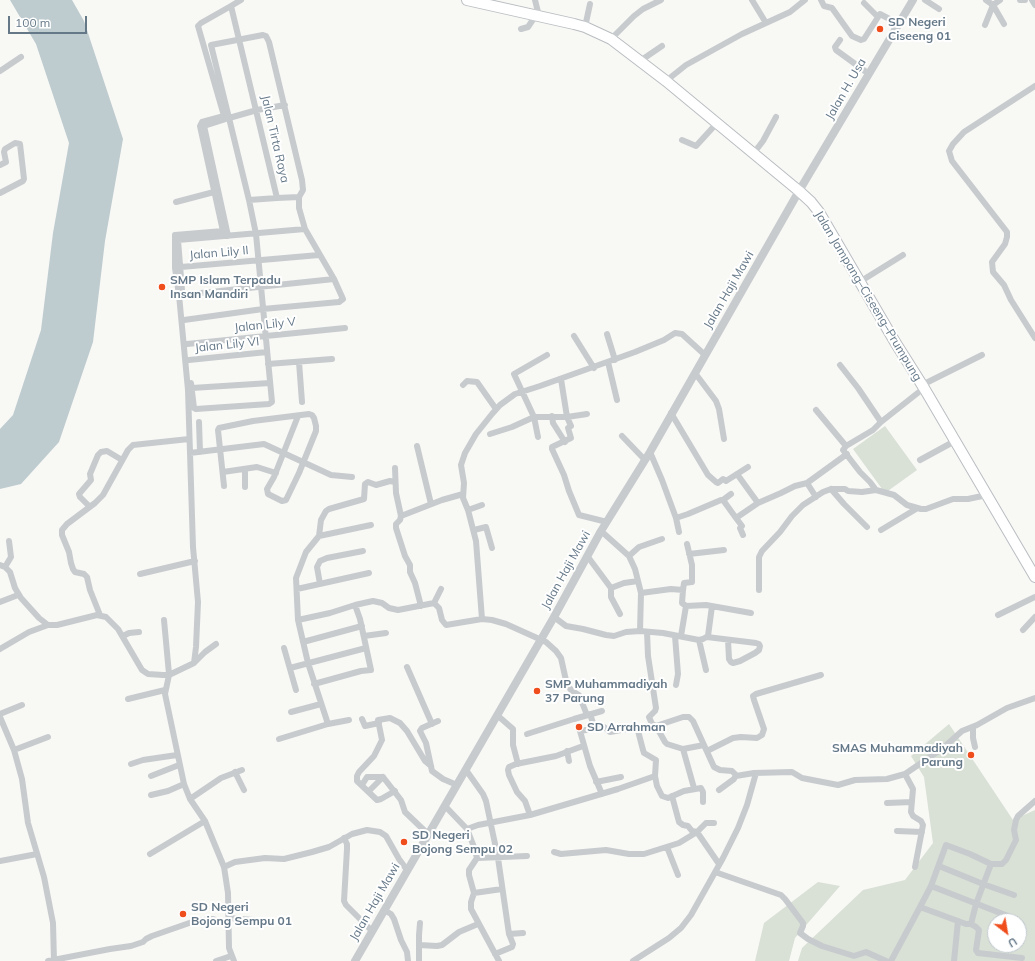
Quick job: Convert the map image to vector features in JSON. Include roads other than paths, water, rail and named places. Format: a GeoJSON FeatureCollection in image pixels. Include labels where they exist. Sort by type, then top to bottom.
{"type":"FeatureCollection","features":[{"type":"Feature","properties":{"kind":"main road","name":"Jalan Jampang–Ciseeng–Prumpung"},"geometry":{"type":"LineString","coordinates":[[467,0],[585,27],[610,39],[666,81],[753,154],[800,191],[819,212],[895,342],[1034,572]]}},
{"type":"Feature","properties":{"kind":"street"},"geometry":{"type":"LineString","coordinates":[[194,663],[198,602],[193,547],[188,390],[175,268],[175,235],[223,231],[200,126],[202,122],[224,116],[198,26],[241,0]]}},
{"type":"Feature","properties":{"kind":"street"},"geometry":{"type":"LineString","coordinates":[[521,29],[528,27],[538,16],[535,0]]}},
{"type":"Feature","properties":{"kind":"street"},"geometry":{"type":"LineString","coordinates":[[610,39],[643,9],[661,0]]}},
{"type":"Feature","properties":{"kind":"street"},"geometry":{"type":"LineString","coordinates":[[752,0],[766,23]]}},
{"type":"Feature","properties":{"kind":"street"},"geometry":{"type":"LineString","coordinates":[[666,81],[686,65],[742,34],[790,12],[805,0]]}},
{"type":"Feature","properties":{"kind":"street"},"geometry":{"type":"LineString","coordinates":[[820,0],[824,6],[832,8],[852,36],[861,40],[864,38],[878,17],[882,14],[899,24]]}},
{"type":"Feature","properties":{"kind":"street","name":"Jalan H. Usa"},"geometry":{"type":"LineString","coordinates":[[800,191],[913,0]]}},
{"type":"Feature","properties":{"kind":"street"},"geometry":{"type":"LineString","coordinates":[[925,0],[939,9]]}},
{"type":"Feature","properties":{"kind":"street"},"geometry":{"type":"LineString","coordinates":[[986,0],[993,6],[1004,24]]}},
{"type":"Feature","properties":{"kind":"street"},"geometry":{"type":"LineString","coordinates":[[985,25],[993,6],[1000,0]]}},
{"type":"Feature","properties":{"kind":"street"},"geometry":{"type":"LineString","coordinates":[[1020,0],[1025,0]]}},
{"type":"Feature","properties":{"kind":"street"},"geometry":{"type":"LineString","coordinates":[[1032,0],[1035,6]]}},
{"type":"Feature","properties":{"kind":"street"},"geometry":{"type":"LineString","coordinates":[[864,3],[878,17]]}},
{"type":"Feature","properties":{"kind":"street"},"geometry":{"type":"LineString","coordinates":[[585,27],[590,4]]}},
{"type":"Feature","properties":{"kind":"street","name":"Jalan Tirta Raya"},"geometry":{"type":"LineString","coordinates":[[231,6],[277,198],[248,200]]}},
{"type":"Feature","properties":{"kind":"street"},"geometry":{"type":"LineString","coordinates":[[184,320],[263,309],[340,302],[343,297],[305,229],[299,208],[299,197],[303,190],[303,185],[285,105],[267,38],[263,35],[211,45],[256,234],[261,286],[263,309],[265,336],[272,402],[269,404],[194,408],[184,320],[178,240],[256,234],[305,229]]}},
{"type":"Feature","properties":{"kind":"street"},"geometry":{"type":"LineString","coordinates":[[840,40],[835,47],[836,50],[869,74]]}},
{"type":"Feature","properties":{"kind":"street"},"geometry":{"type":"LineString","coordinates":[[640,61],[662,46]]}},
{"type":"Feature","properties":{"kind":"street"},"geometry":{"type":"LineString","coordinates":[[0,71],[21,57]]}},
{"type":"Feature","properties":{"kind":"street"},"geometry":{"type":"LineString","coordinates":[[1035,86],[964,132],[949,151],[952,161],[1007,232],[1005,244],[992,262],[993,272],[1004,285],[1011,300],[1035,338]]}},
{"type":"Feature","properties":{"kind":"street"},"geometry":{"type":"LineString","coordinates":[[228,236],[204,126],[257,110],[285,105]]}},
{"type":"Feature","properties":{"kind":"street"},"geometry":{"type":"LineString","coordinates":[[753,154],[763,141],[776,117]]}},
{"type":"Feature","properties":{"kind":"street"},"geometry":{"type":"LineString","coordinates":[[682,140],[696,146],[717,123]]}},
{"type":"Feature","properties":{"kind":"street"},"geometry":{"type":"LineString","coordinates":[[0,165],[6,162],[4,152],[5,149],[16,143],[20,144],[24,179],[0,194]]}},
{"type":"Feature","properties":{"kind":"street","name":"Jalan Haji Mawi"},"geometry":{"type":"LineString","coordinates":[[355,961],[541,640],[606,522],[650,452],[800,191]]}},
{"type":"Feature","properties":{"kind":"street"},"geometry":{"type":"LineString","coordinates":[[176,202],[214,192]]}},
{"type":"Feature","properties":{"kind":"street"},"geometry":{"type":"LineString","coordinates":[[277,198],[299,197]]}},
{"type":"Feature","properties":{"kind":"street","name":"Jalan Lily II"},"geometry":{"type":"LineString","coordinates":[[181,267],[319,255]]}},
{"type":"Feature","properties":{"kind":"street"},"geometry":{"type":"LineString","coordinates":[[861,283],[903,255]]}},
{"type":"Feature","properties":{"kind":"street"},"geometry":{"type":"LineString","coordinates":[[182,295],[334,279]]}},
{"type":"Feature","properties":{"kind":"street","name":"Jalan Lily V"},"geometry":{"type":"LineString","coordinates":[[187,344],[345,328]]}},
{"type":"Feature","properties":{"kind":"street"},"geometry":{"type":"LineString","coordinates":[[482,619],[476,541],[468,510],[464,502],[464,483],[461,465],[463,458],[476,434],[496,409],[511,396],[636,352],[664,340],[675,333],[679,332],[705,355]]}},
{"type":"Feature","properties":{"kind":"street"},"geometry":{"type":"LineString","coordinates":[[606,334],[615,360]]}},
{"type":"Feature","properties":{"kind":"street"},"geometry":{"type":"LineString","coordinates":[[574,336],[594,368]]}},
{"type":"Feature","properties":{"kind":"street","name":"Jalan Lily VI"},"geometry":{"type":"LineString","coordinates":[[189,360],[267,352]]}},
{"type":"Feature","properties":{"kind":"street"},"geometry":{"type":"LineString","coordinates":[[538,437],[534,416],[515,374],[547,355]]}},
{"type":"Feature","properties":{"kind":"street"},"geometry":{"type":"LineString","coordinates":[[876,490],[843,450],[846,446],[873,430],[923,387],[982,355]]}},
{"type":"Feature","properties":{"kind":"street"},"geometry":{"type":"LineString","coordinates":[[268,364],[332,359]]}},
{"type":"Feature","properties":{"kind":"street"},"geometry":{"type":"LineString","coordinates":[[299,362],[302,402]]}},
{"type":"Feature","properties":{"kind":"street"},"geometry":{"type":"LineString","coordinates":[[608,362],[616,400]]}},
{"type":"Feature","properties":{"kind":"street"},"geometry":{"type":"LineString","coordinates":[[840,365],[881,422]]}},
{"type":"Feature","properties":{"kind":"street"},"geometry":{"type":"LineString","coordinates":[[695,373],[716,401],[719,409],[724,439]]}},
{"type":"Feature","properties":{"kind":"street"},"geometry":{"type":"LineString","coordinates":[[561,379],[567,417],[571,426],[568,428],[571,438],[554,446],[552,449],[564,475],[579,515],[606,522]]}},
{"type":"Feature","properties":{"kind":"street"},"geometry":{"type":"LineString","coordinates":[[463,385],[467,380],[477,382],[496,409]]}},
{"type":"Feature","properties":{"kind":"street"},"geometry":{"type":"LineString","coordinates":[[192,388],[270,383]]}},
{"type":"Feature","properties":{"kind":"street"},"geometry":{"type":"LineString","coordinates":[[816,410],[846,446]]}},
{"type":"Feature","properties":{"kind":"street"},"geometry":{"type":"LineString","coordinates":[[672,413],[708,474],[718,482],[723,479],[726,481],[748,467]]}},
{"type":"Feature","properties":{"kind":"street"},"geometry":{"type":"LineString","coordinates":[[224,486],[218,430],[221,427],[309,414],[314,418],[316,431],[288,497],[284,501],[268,494],[266,491],[276,473],[298,416]]}},
{"type":"Feature","properties":{"kind":"street"},"geometry":{"type":"LineString","coordinates":[[490,434],[512,427],[534,416],[567,417],[588,414]]}},
{"type":"Feature","properties":{"kind":"street"},"geometry":{"type":"LineString","coordinates":[[552,416],[554,423],[565,442]]}},
{"type":"Feature","properties":{"kind":"street"},"geometry":{"type":"LineString","coordinates":[[199,422],[200,452]]}},
{"type":"Feature","properties":{"kind":"street"},"geometry":{"type":"LineString","coordinates":[[622,436],[645,460]]}},
{"type":"Feature","properties":{"kind":"street"},"geometry":{"type":"LineString","coordinates":[[100,615],[86,575],[77,573],[73,569],[69,552],[62,535],[64,526],[90,507],[103,495],[132,445],[189,439]]}},
{"type":"Feature","properties":{"kind":"street"},"geometry":{"type":"LineString","coordinates":[[920,460],[955,441]]}},
{"type":"Feature","properties":{"kind":"street"},"geometry":{"type":"LineString","coordinates":[[190,453],[264,444],[331,475],[352,477]]}},
{"type":"Feature","properties":{"kind":"street"},"geometry":{"type":"LineString","coordinates":[[417,446],[431,504]]}},
{"type":"Feature","properties":{"kind":"street"},"geometry":{"type":"LineString","coordinates":[[90,507],[81,499],[79,494],[91,480],[90,474],[98,455],[101,452],[107,452],[122,460]]}},
{"type":"Feature","properties":{"kind":"street"},"geometry":{"type":"LineString","coordinates":[[650,452],[676,518],[679,532]]}},
{"type":"Feature","properties":{"kind":"street"},"geometry":{"type":"LineString","coordinates":[[736,518],[758,502],[795,486],[807,483],[847,454]]}},
{"type":"Feature","properties":{"kind":"street"},"geometry":{"type":"LineString","coordinates":[[223,472],[260,468],[276,473]]}},
{"type":"Feature","properties":{"kind":"street"},"geometry":{"type":"LineString","coordinates":[[395,468],[395,482],[401,516],[401,519],[396,525],[405,556],[410,565],[410,572],[421,606]]}},
{"type":"Feature","properties":{"kind":"street"},"geometry":{"type":"LineString","coordinates":[[244,469],[245,487]]}},
{"type":"Feature","properties":{"kind":"street"},"geometry":{"type":"LineString","coordinates":[[737,474],[758,502]]}},
{"type":"Feature","properties":{"kind":"street"},"geometry":{"type":"LineString","coordinates":[[328,724],[314,684],[298,620],[296,578],[306,552],[319,536],[320,520],[329,508],[364,499],[365,484],[368,482],[376,485],[390,481],[395,482]]}},
{"type":"Feature","properties":{"kind":"street"},"geometry":{"type":"LineString","coordinates":[[807,483],[816,497]]}},
{"type":"Feature","properties":{"kind":"street"},"geometry":{"type":"LineString","coordinates":[[759,590],[759,557],[762,551],[803,505],[823,492],[831,489],[845,489],[848,491],[862,492],[876,490],[894,495],[907,505],[916,509],[926,509],[952,499],[968,499],[987,495]]}},
{"type":"Feature","properties":{"kind":"street"},"geometry":{"type":"LineString","coordinates":[[831,489],[867,527]]}},
{"type":"Feature","properties":{"kind":"street"},"geometry":{"type":"LineString","coordinates":[[401,516],[431,504],[463,494]]}},
{"type":"Feature","properties":{"kind":"street"},"geometry":{"type":"LineString","coordinates":[[676,518],[723,500],[731,494]]}},
{"type":"Feature","properties":{"kind":"street"},"geometry":{"type":"LineString","coordinates":[[723,500],[742,526],[740,528],[743,535]]}},
{"type":"Feature","properties":{"kind":"street"},"geometry":{"type":"LineString","coordinates":[[468,510],[482,504]]}},
{"type":"Feature","properties":{"kind":"street"},"geometry":{"type":"LineString","coordinates":[[881,530],[916,509]]}},
{"type":"Feature","properties":{"kind":"street"},"geometry":{"type":"LineString","coordinates":[[319,536],[372,525]]}},
{"type":"Feature","properties":{"kind":"street"},"geometry":{"type":"LineString","coordinates":[[474,530],[485,526],[492,548]]}},
{"type":"Feature","properties":{"kind":"street"},"geometry":{"type":"LineString","coordinates":[[601,531],[629,556],[635,569],[641,593],[643,631],[656,708],[649,717],[652,724],[656,726],[664,742],[683,749],[706,748],[741,736],[746,738],[757,738],[762,735],[764,728],[753,696],[821,675]]}},
{"type":"Feature","properties":{"kind":"street"},"geometry":{"type":"LineString","coordinates":[[629,556],[638,547],[662,539]]}},
{"type":"Feature","properties":{"kind":"street"},"geometry":{"type":"LineString","coordinates":[[9,541],[11,557],[3,566],[8,569],[12,575],[18,595],[39,618],[48,625]]}},
{"type":"Feature","properties":{"kind":"street"},"geometry":{"type":"LineString","coordinates":[[686,606],[682,603],[684,583],[692,582],[692,565],[687,544]]}},
{"type":"Feature","properties":{"kind":"street"},"geometry":{"type":"LineString","coordinates":[[689,554],[724,550]]}},
{"type":"Feature","properties":{"kind":"street"},"geometry":{"type":"LineString","coordinates":[[320,584],[317,567],[320,561],[327,558],[363,551]]}},
{"type":"Feature","properties":{"kind":"street"},"geometry":{"type":"LineString","coordinates":[[588,557],[611,588],[611,597],[620,614]]}},
{"type":"Feature","properties":{"kind":"street"},"geometry":{"type":"LineString","coordinates":[[140,574],[195,561]]}},
{"type":"Feature","properties":{"kind":"street"},"geometry":{"type":"LineString","coordinates":[[297,589],[369,573]]}},
{"type":"Feature","properties":{"kind":"street"},"geometry":{"type":"LineString","coordinates":[[611,588],[624,583],[638,581]]}},
{"type":"Feature","properties":{"kind":"street"},"geometry":{"type":"LineString","coordinates":[[434,603],[441,589]]}},
{"type":"Feature","properties":{"kind":"street"},"geometry":{"type":"LineString","coordinates":[[641,593],[671,589],[683,590]]}},
{"type":"Feature","properties":{"kind":"street"},"geometry":{"type":"LineString","coordinates":[[0,602],[18,595]]}},
{"type":"Feature","properties":{"kind":"street"},"geometry":{"type":"LineString","coordinates":[[998,615],[1035,597]]}},
{"type":"Feature","properties":{"kind":"street"},"geometry":{"type":"LineString","coordinates":[[298,620],[373,601],[398,610],[434,603]]}},
{"type":"Feature","properties":{"kind":"street"},"geometry":{"type":"LineString","coordinates":[[434,603],[439,608],[442,620],[446,625],[482,619],[492,620],[506,624],[553,647],[561,658],[567,685],[572,692],[579,695],[595,729]]}},
{"type":"Feature","properties":{"kind":"street"},"geometry":{"type":"LineString","coordinates":[[686,606],[698,604],[751,613]]}},
{"type":"Feature","properties":{"kind":"street"},"geometry":{"type":"LineString","coordinates":[[314,684],[361,671],[371,670],[362,626],[355,605]]}},
{"type":"Feature","properties":{"kind":"street"},"geometry":{"type":"LineString","coordinates":[[676,685],[678,674],[678,636],[686,606]]}},
{"type":"Feature","properties":{"kind":"street"},"geometry":{"type":"LineString","coordinates":[[707,637],[712,606]]}},
{"type":"Feature","properties":{"kind":"street"},"geometry":{"type":"LineString","coordinates":[[0,649],[30,632],[48,625],[57,625],[100,615],[110,621],[123,636],[144,673],[152,675],[169,675],[194,663],[216,644]]}},
{"type":"Feature","properties":{"kind":"street"},"geometry":{"type":"LineString","coordinates":[[554,617],[566,626],[606,635],[614,636],[626,632],[643,631],[699,640],[707,637],[758,643],[760,648],[758,651],[740,661],[732,663],[729,659],[728,640]]}},
{"type":"Feature","properties":{"kind":"street"},"geometry":{"type":"LineString","coordinates":[[1023,630],[1035,617]]}},
{"type":"Feature","properties":{"kind":"street"},"geometry":{"type":"LineString","coordinates":[[164,620],[166,650],[170,671],[165,690],[165,698],[179,765],[184,784],[190,798],[205,821],[224,867],[228,893],[229,948],[232,958],[216,961]]}},
{"type":"Feature","properties":{"kind":"street"},"geometry":{"type":"LineString","coordinates":[[303,642],[362,626]]}},
{"type":"Feature","properties":{"kind":"street"},"geometry":{"type":"LineString","coordinates":[[123,636],[129,633],[139,632]]}},
{"type":"Feature","properties":{"kind":"street"},"geometry":{"type":"LineString","coordinates":[[364,636],[386,633]]}},
{"type":"Feature","properties":{"kind":"street"},"geometry":{"type":"LineString","coordinates":[[699,640],[706,670]]}},
{"type":"Feature","properties":{"kind":"street"},"geometry":{"type":"LineString","coordinates":[[284,648],[296,690]]}},
{"type":"Feature","properties":{"kind":"street"},"geometry":{"type":"LineString","coordinates":[[290,668],[366,648]]}},
{"type":"Feature","properties":{"kind":"street"},"geometry":{"type":"LineString","coordinates":[[407,667],[432,724]]}},
{"type":"Feature","properties":{"kind":"street"},"geometry":{"type":"LineString","coordinates":[[128,699],[165,690]]}},
{"type":"Feature","properties":{"kind":"street"},"geometry":{"type":"LineString","coordinates":[[719,790],[730,783],[736,776],[756,773],[792,772],[802,778],[838,785],[855,780],[887,779],[905,774],[943,748],[959,733],[1007,708],[1035,698]]}},
{"type":"Feature","properties":{"kind":"street"},"geometry":{"type":"LineString","coordinates":[[291,712],[321,704]]}},
{"type":"Feature","properties":{"kind":"street"},"geometry":{"type":"LineString","coordinates":[[0,714],[22,705]]}},
{"type":"Feature","properties":{"kind":"street"},"geometry":{"type":"LineString","coordinates":[[527,734],[602,711]]}},
{"type":"Feature","properties":{"kind":"street"},"geometry":{"type":"LineString","coordinates":[[497,715],[513,729],[513,745],[518,764]]}},
{"type":"Feature","properties":{"kind":"street"},"geometry":{"type":"LineString","coordinates":[[0,717],[14,750],[22,779],[28,824],[44,877],[53,923],[54,937],[52,960],[131,946],[179,926],[204,919],[213,919],[222,923],[229,920],[253,920]]}},
{"type":"Feature","properties":{"kind":"street"},"geometry":{"type":"LineString","coordinates":[[580,732],[605,727],[610,732],[637,727],[656,726],[683,717],[689,717],[693,721],[706,748],[710,762],[714,768],[732,771],[736,776]]}},
{"type":"Feature","properties":{"kind":"street"},"geometry":{"type":"LineString","coordinates":[[395,791],[379,800],[376,799],[358,781],[358,774],[374,756],[382,740],[378,720],[390,718],[397,720],[404,728],[425,761],[431,766]]}},
{"type":"Feature","properties":{"kind":"street"},"geometry":{"type":"LineString","coordinates":[[362,719],[365,726],[379,723]]}},
{"type":"Feature","properties":{"kind":"street"},"geometry":{"type":"LineString","coordinates":[[574,719],[580,732],[583,746],[596,782],[602,794]]}},
{"type":"Feature","properties":{"kind":"street"},"geometry":{"type":"LineString","coordinates":[[279,739],[328,724],[349,720]]}},
{"type":"Feature","properties":{"kind":"street"},"geometry":{"type":"LineString","coordinates":[[438,720],[420,729],[426,743],[432,771],[443,779],[457,785]]}},
{"type":"Feature","properties":{"kind":"street"},"geometry":{"type":"LineString","coordinates":[[637,727],[644,753],[656,760],[655,776],[657,786],[662,796],[666,798],[694,788],[700,788],[703,789],[703,802]]}},
{"type":"Feature","properties":{"kind":"street"},"geometry":{"type":"LineString","coordinates":[[973,727],[975,747]]}},
{"type":"Feature","properties":{"kind":"street"},"geometry":{"type":"LineString","coordinates":[[14,750],[48,737]]}},
{"type":"Feature","properties":{"kind":"street"},"geometry":{"type":"LineString","coordinates":[[530,815],[525,801],[515,788],[508,771],[509,767],[543,759],[583,746]]}},
{"type":"Feature","properties":{"kind":"street"},"geometry":{"type":"LineString","coordinates":[[683,749],[694,788]]}},
{"type":"Feature","properties":{"kind":"street"},"geometry":{"type":"LineString","coordinates":[[567,752],[569,761]]}},
{"type":"Feature","properties":{"kind":"street"},"geometry":{"type":"LineString","coordinates":[[131,764],[143,760],[177,755]]}},
{"type":"Feature","properties":{"kind":"street"},"geometry":{"type":"LineString","coordinates":[[151,776],[179,765]]}},
{"type":"Feature","properties":{"kind":"street"},"geometry":{"type":"LineString","coordinates":[[190,798],[214,782],[242,770]]}},
{"type":"Feature","properties":{"kind":"street"},"geometry":{"type":"LineString","coordinates":[[466,770],[485,798],[492,823],[509,934],[513,944],[512,946],[495,954]]}},
{"type":"Feature","properties":{"kind":"street"},"geometry":{"type":"LineString","coordinates":[[235,772],[244,790]]}},
{"type":"Feature","properties":{"kind":"street"},"geometry":{"type":"LineString","coordinates":[[633,961],[681,928],[691,916],[731,843],[744,813],[756,773]]}},
{"type":"Feature","properties":{"kind":"street"},"geometry":{"type":"LineString","coordinates":[[905,774],[912,785],[913,792],[911,812],[922,822],[922,832],[915,868]]}},
{"type":"Feature","properties":{"kind":"street"},"geometry":{"type":"LineString","coordinates":[[467,829],[478,825],[530,815],[602,794],[655,776]]}},
{"type":"Feature","properties":{"kind":"street"},"geometry":{"type":"LineString","coordinates":[[362,785],[367,777],[383,777],[401,800],[405,812],[428,834]]}},
{"type":"Feature","properties":{"kind":"street"},"geometry":{"type":"LineString","coordinates":[[369,791],[383,777]]}},
{"type":"Feature","properties":{"kind":"street"},"geometry":{"type":"LineString","coordinates":[[596,782],[622,777]]}},
{"type":"Feature","properties":{"kind":"street"},"geometry":{"type":"LineString","coordinates":[[151,795],[168,791],[184,784]]}},
{"type":"Feature","properties":{"kind":"street"},"geometry":{"type":"LineString","coordinates":[[672,796],[679,822],[688,826],[692,831],[698,832],[719,864]]}},
{"type":"Feature","properties":{"kind":"street"},"geometry":{"type":"LineString","coordinates":[[891,961],[931,886],[945,847],[947,845],[991,864],[1002,864],[1006,860],[1016,840],[1014,830],[1018,816],[1035,801]]}},
{"type":"Feature","properties":{"kind":"street"},"geometry":{"type":"LineString","coordinates":[[887,803],[912,802]]}},
{"type":"Feature","properties":{"kind":"street"},"geometry":{"type":"LineString","coordinates":[[445,806],[467,829],[477,858]]}},
{"type":"Feature","properties":{"kind":"street"},"geometry":{"type":"LineString","coordinates":[[150,854],[205,821]]}},
{"type":"Feature","properties":{"kind":"street"},"geometry":{"type":"LineString","coordinates":[[554,852],[561,854],[606,850],[636,855],[680,843],[698,832],[706,823],[714,823]]}},
{"type":"Feature","properties":{"kind":"street"},"geometry":{"type":"LineString","coordinates":[[224,867],[235,862],[257,859],[284,859],[329,847],[344,838],[367,830],[377,831],[384,834],[388,838],[399,859],[407,870]]}},
{"type":"Feature","properties":{"kind":"street"},"geometry":{"type":"LineString","coordinates":[[897,831],[922,832]]}},
{"type":"Feature","properties":{"kind":"street"},"geometry":{"type":"LineString","coordinates":[[344,838],[347,844],[344,901],[346,905],[372,931]]}},
{"type":"Feature","properties":{"kind":"street"},"geometry":{"type":"LineString","coordinates":[[667,847],[678,875]]}},
{"type":"Feature","properties":{"kind":"street"},"geometry":{"type":"LineString","coordinates":[[0,861],[36,854]]}},
{"type":"Feature","properties":{"kind":"street"},"geometry":{"type":"LineString","coordinates":[[499,961],[470,907],[474,893],[469,872],[470,867],[477,858],[527,856]]}},
{"type":"Feature","properties":{"kind":"street"},"geometry":{"type":"LineString","coordinates":[[970,924],[991,864]]}},
{"type":"Feature","properties":{"kind":"street"},"geometry":{"type":"LineString","coordinates":[[939,866],[1014,895]]}},
{"type":"Feature","properties":{"kind":"street"},"geometry":{"type":"LineString","coordinates":[[714,872],[781,895],[803,923],[800,933],[808,939],[822,946],[854,956],[866,952],[886,961]]}},
{"type":"Feature","properties":{"kind":"street"},"geometry":{"type":"LineString","coordinates":[[931,886],[1000,913]]}},
{"type":"Feature","properties":{"kind":"street"},"geometry":{"type":"LineString","coordinates":[[474,893],[502,889]]}},
{"type":"Feature","properties":{"kind":"street"},"geometry":{"type":"LineString","coordinates":[[920,907],[976,927],[978,930],[976,950],[978,953],[1022,958]]}},
{"type":"Feature","properties":{"kind":"street"},"geometry":{"type":"LineString","coordinates":[[384,910],[394,919],[407,952],[408,961]]}},
{"type":"Feature","properties":{"kind":"street"},"geometry":{"type":"LineString","coordinates":[[954,961],[958,921]]}},
{"type":"Feature","properties":{"kind":"street"},"geometry":{"type":"LineString","coordinates":[[419,961],[420,923]]}},
{"type":"Feature","properties":{"kind":"street"},"geometry":{"type":"LineString","coordinates":[[419,945],[442,945],[459,932],[478,924]]}},
{"type":"Feature","properties":{"kind":"street"},"geometry":{"type":"LineString","coordinates":[[509,934],[523,933]]}},
{"type":"Feature","properties":{"kind":"place","name":"SD Negeri Ciseeng 01"},"geometry":{"type":"Point","coordinates":[880,29]}},
{"type":"Feature","properties":{"kind":"place","name":"SMP Islam Terpadu Insan Mandiri"},"geometry":{"type":"Point","coordinates":[162,287]}},
{"type":"Feature","properties":{"kind":"place","name":"SMP Muhammadiyah 37 Parung"},"geometry":{"type":"Point","coordinates":[537,691]}},
{"type":"Feature","properties":{"kind":"place","name":"SD Arrahman"},"geometry":{"type":"Point","coordinates":[579,727]}},
{"type":"Feature","properties":{"kind":"place","name":"SMAS Muhammadiyah Parung"},"geometry":{"type":"Point","coordinates":[971,755]}},
{"type":"Feature","properties":{"kind":"place","name":"SD Negeri Bojong Sempu 02"},"geometry":{"type":"Point","coordinates":[404,842]}},
{"type":"Feature","properties":{"kind":"place","name":"SD Negeri Bojong Sempu 01"},"geometry":{"type":"Point","coordinates":[183,914]}}]}
